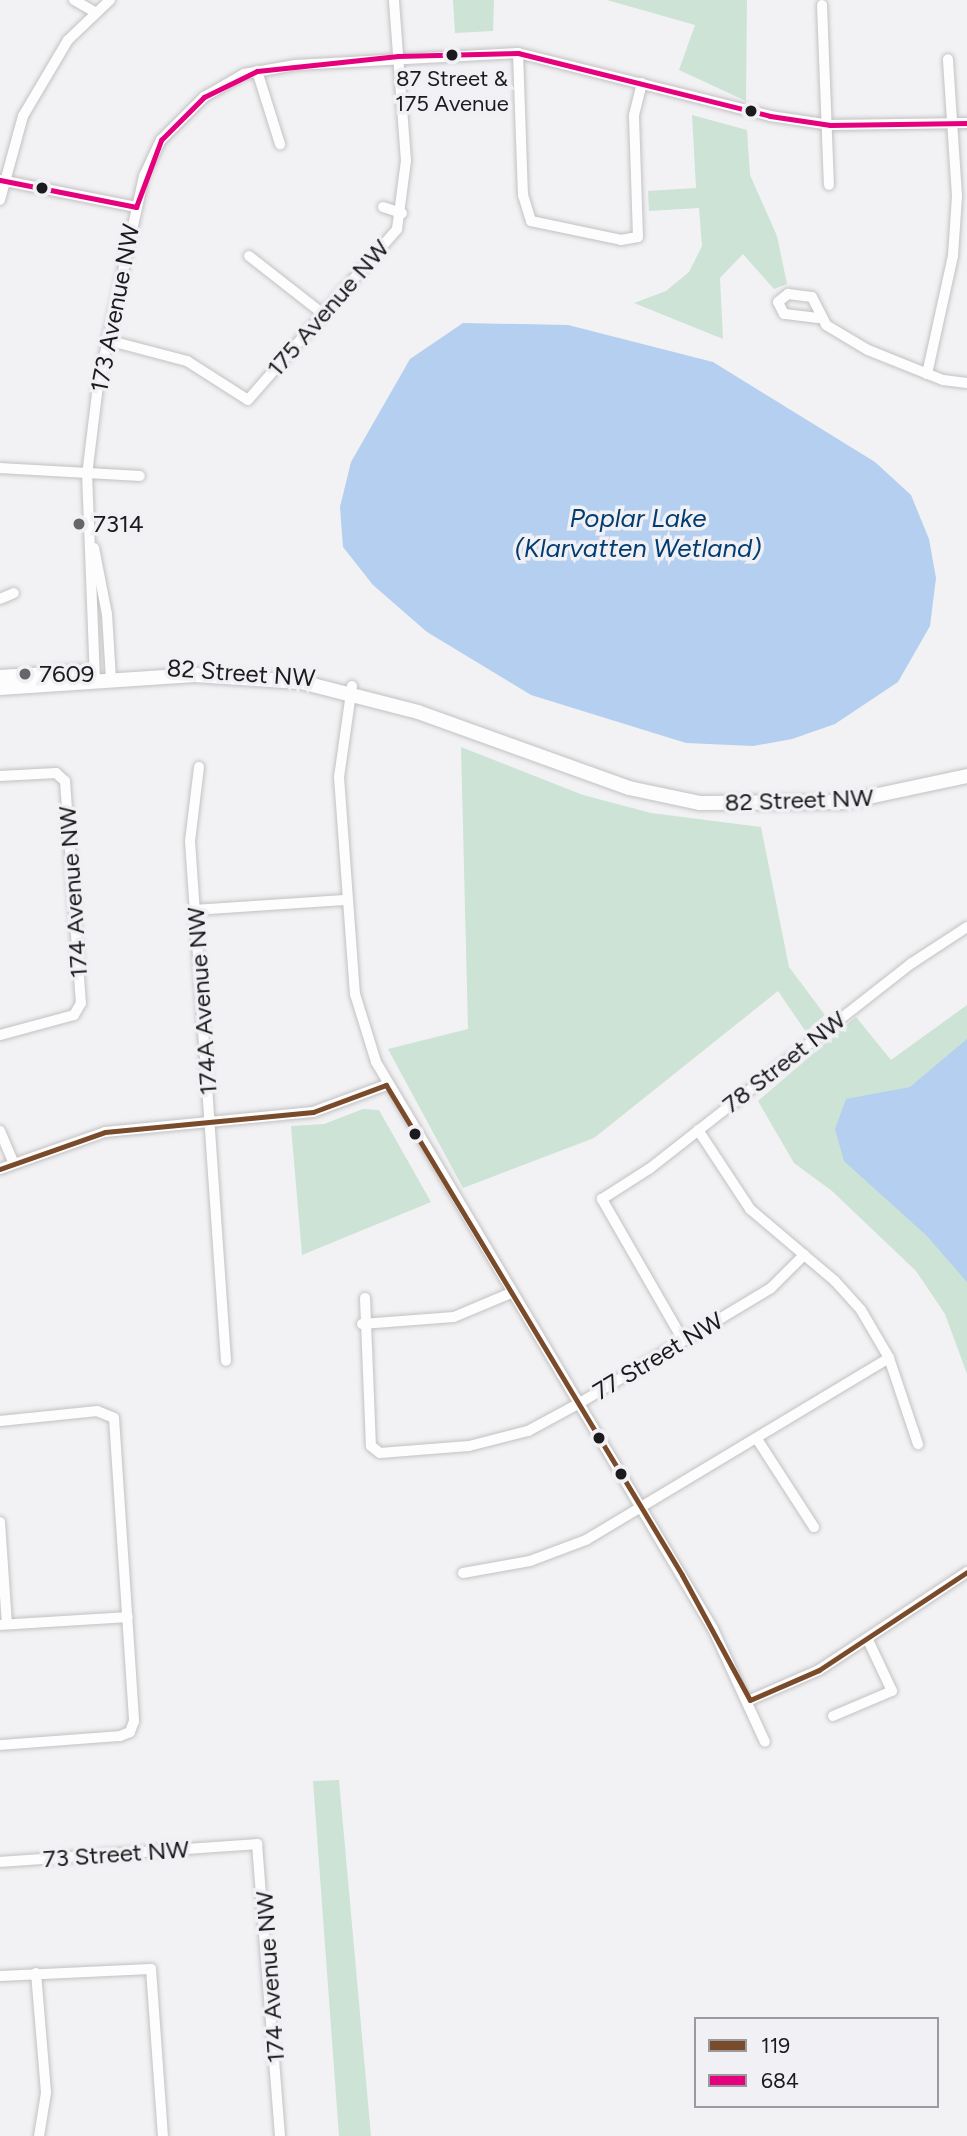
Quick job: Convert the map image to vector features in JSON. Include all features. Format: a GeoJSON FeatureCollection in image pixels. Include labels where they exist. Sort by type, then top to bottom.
{"type":"FeatureCollection","features":[{"type":"Feature","properties":{"kind":"main road","name":"82 Street NW"},"geometry":{"type":"LineString","coordinates":[[0,688],[94,676]]}},
{"type":"Feature","properties":{"kind":"main road","name":"82 Street NW"},"geometry":{"type":"LineString","coordinates":[[0,677],[247,676],[351,690],[629,788],[724,805],[845,802],[967,776]]}},
{"type":"Feature","properties":{"kind":"street"},"geometry":{"type":"LineString","coordinates":[[74,0],[95,12]]}},
{"type":"Feature","properties":{"kind":"street"},"geometry":{"type":"LineString","coordinates":[[0,200],[2,181],[23,116],[68,40],[110,0]]}},
{"type":"Feature","properties":{"kind":"street","name":"175 Avenue NW"},"geometry":{"type":"LineString","coordinates":[[107,340],[187,361],[248,400],[397,229],[402,213],[406,161],[394,0]]}},
{"type":"Feature","properties":{"kind":"street"},"geometry":{"type":"LineString","coordinates":[[822,5],[830,125],[829,185]]}},
{"type":"Feature","properties":{"kind":"street"},"geometry":{"type":"LineString","coordinates":[[518,53],[527,218],[621,240],[638,237],[635,114],[642,83]]}},
{"type":"Feature","properties":{"kind":"street"},"geometry":{"type":"LineString","coordinates":[[280,144],[257,71],[398,56],[518,53],[830,125],[967,123]]}},
{"type":"Feature","properties":{"kind":"street"},"geometry":{"type":"LineString","coordinates":[[927,374],[953,256],[952,124],[948,59]]}},
{"type":"Feature","properties":{"kind":"street","name":"173 Avenue NW"},"geometry":{"type":"LineString","coordinates":[[94,676],[87,475],[107,340],[136,207],[161,140],[204,97],[257,71]]}},
{"type":"Feature","properties":{"kind":"street"},"geometry":{"type":"LineString","coordinates":[[2,181],[136,207]]}},
{"type":"Feature","properties":{"kind":"street","name":"175 Avenue NW"},"geometry":{"type":"LineString","coordinates":[[383,207],[402,213]]}},
{"type":"Feature","properties":{"kind":"street"},"geometry":{"type":"LineString","coordinates":[[249,256],[322,313]]}},
{"type":"Feature","properties":{"kind":"street"},"geometry":{"type":"LineString","coordinates":[[953,256],[967,256]]}},
{"type":"Feature","properties":{"kind":"street"},"geometry":{"type":"LineString","coordinates":[[818,318],[868,350],[927,374],[967,383]]}},
{"type":"Feature","properties":{"kind":"street"},"geometry":{"type":"LineString","coordinates":[[0,468],[140,476]]}},
{"type":"Feature","properties":{"kind":"street","name":"173 Avenue NW"},"geometry":{"type":"LineString","coordinates":[[88,521],[107,614],[111,676]]}},
{"type":"Feature","properties":{"kind":"street"},"geometry":{"type":"LineString","coordinates":[[0,598],[14,593]]}},
{"type":"Feature","properties":{"kind":"street"},"geometry":{"type":"LineString","coordinates":[[351,690],[339,757],[355,994],[386,1085],[641,1508],[750,1700],[765,1742]]}},
{"type":"Feature","properties":{"kind":"street","name":"174A Avenue NW"},"geometry":{"type":"LineString","coordinates":[[199,766],[190,828],[226,1361]]}},
{"type":"Feature","properties":{"kind":"street","name":"174 Avenue NW"},"geometry":{"type":"LineString","coordinates":[[0,776],[63,776],[79,1010],[0,1035]]}},
{"type":"Feature","properties":{"kind":"street"},"geometry":{"type":"LineString","coordinates":[[195,910],[347,900]]}},
{"type":"Feature","properties":{"kind":"street","name":"78 Street NW"},"geometry":{"type":"LineString","coordinates":[[683,1340],[602,1199],[698,1130],[874,991],[967,928]]}},
{"type":"Feature","properties":{"kind":"street"},"geometry":{"type":"LineString","coordinates":[[0,1169],[13,1161],[105,1132],[313,1112],[386,1085]]}},
{"type":"Feature","properties":{"kind":"street"},"geometry":{"type":"LineString","coordinates":[[698,1130],[750,1209],[849,1295],[889,1358],[918,1444]]}},
{"type":"Feature","properties":{"kind":"street"},"geometry":{"type":"LineString","coordinates":[[0,1131],[13,1161]]}},
{"type":"Feature","properties":{"kind":"street","name":"77 Street NW"},"geometry":{"type":"LineString","coordinates":[[362,1324],[370,1441],[376,1450],[499,1440],[578,1404],[771,1288],[804,1255]]}},
{"type":"Feature","properties":{"kind":"street"},"geometry":{"type":"LineString","coordinates":[[365,1298],[362,1324],[454,1317],[511,1293]]}},
{"type":"Feature","properties":{"kind":"street"},"geometry":{"type":"LineString","coordinates":[[463,1573],[551,1555],[641,1508],[889,1358]]}},
{"type":"Feature","properties":{"kind":"street"},"geometry":{"type":"LineString","coordinates":[[0,1421],[107,1412],[116,1424],[134,1726],[120,1736],[0,1745]]}},
{"type":"Feature","properties":{"kind":"street"},"geometry":{"type":"LineString","coordinates":[[757,1439],[814,1527]]}},
{"type":"Feature","properties":{"kind":"street"},"geometry":{"type":"LineString","coordinates":[[0,1522],[4,1625],[128,1617]]}},
{"type":"Feature","properties":{"kind":"street"},"geometry":{"type":"LineString","coordinates":[[750,1700],[819,1670],[967,1572]]}},
{"type":"Feature","properties":{"kind":"street"},"geometry":{"type":"LineString","coordinates":[[833,1716],[892,1691],[868,1640]]}},
{"type":"Feature","properties":{"kind":"street","name":"174 Avenue NW"},"geometry":{"type":"LineString","coordinates":[[232,1845],[261,1849],[280,2136]]}},
{"type":"Feature","properties":{"kind":"street","name":"73 Street NW"},"geometry":{"type":"LineString","coordinates":[[0,1862],[232,1845]]}},
{"type":"Feature","properties":{"kind":"street"},"geometry":{"type":"LineString","coordinates":[[0,1976],[150,1969],[163,2136]]}},
{"type":"Feature","properties":{"kind":"street"},"geometry":{"type":"LineString","coordinates":[[36,1973],[46,2094],[39,2136]]}},
{"type":"Feature","properties":{"kind":"green space"},"geometry":{"type":"Polygon","coordinates":[[[453,0],[494,0],[493,31],[455,33],[453,0]]]}},
{"type":"Feature","properties":{"kind":"green space"},"geometry":{"type":"Polygon","coordinates":[[[607,0],[747,0],[746,101],[679,70],[695,25],[607,0]]]}},
{"type":"Feature","properties":{"kind":"green space"},"geometry":{"type":"Polygon","coordinates":[[[692,115],[747,130],[750,175],[777,236],[787,284],[774,289],[743,254],[720,278],[723,339],[634,303],[666,291],[689,272],[702,246],[699,208],[649,211],[648,191],[696,188],[692,115]]]}},
{"type":"Feature","properties":{"kind":"green space"},"geometry":{"type":"Polygon","coordinates":[[[461,747],[583,795],[651,813],[761,827],[789,967],[825,1015],[806,1032],[778,991],[594,1138],[463,1188],[388,1049],[468,1029],[461,747]]]}},
{"type":"Feature","properties":{"kind":"green space"},"geometry":{"type":"Polygon","coordinates":[[[967,1005],[967,1374],[945,1314],[916,1271],[832,1191],[794,1163],[758,1101],[856,1017],[891,1060],[967,1005]]]}},
{"type":"Feature","properties":{"kind":"green space"},"geometry":{"type":"Polygon","coordinates":[[[363,1109],[379,1110],[431,1202],[302,1255],[291,1126],[324,1124],[363,1109]]]}},
{"type":"Feature","properties":{"kind":"green space"},"geometry":{"type":"Polygon","coordinates":[[[339,1780],[371,2136],[339,2136],[313,1781],[339,1780]]]}},
{"type":"Feature","properties":{"kind":"water","name":"Poplar Lake (Klarvatten Wetland)"},"geometry":{"type":"Polygon","coordinates":[[[463,323],[568,325],[713,362],[875,462],[911,495],[929,539],[936,578],[930,626],[898,682],[835,724],[792,739],[753,746],[686,743],[531,695],[427,632],[373,585],[343,547],[340,507],[351,462],[410,359],[463,323]]]}},
{"type":"Feature","properties":{"kind":"water"},"geometry":{"type":"Polygon","coordinates":[[[967,1039],[967,1282],[927,1236],[844,1161],[835,1129],[846,1099],[910,1087],[967,1039]]]}},
{"type":"Feature","properties":{"kind":"transit line","name":"684"},"geometry":{"type":"LineString","coordinates":[[0,180],[136,207],[161,140],[204,97],[257,71],[398,56],[518,53],[770,116],[830,125],[967,123]]}},
{"type":"Feature","properties":{"kind":"transit line","name":"119"},"geometry":{"type":"LineString","coordinates":[[386,1085],[682,1575],[750,1700]]}},
{"type":"Feature","properties":{"kind":"transit line","name":"119"},"geometry":{"type":"LineString","coordinates":[[0,1169],[105,1132],[313,1112],[386,1085]]}},
{"type":"Feature","properties":{"kind":"transit line","name":"119"},"geometry":{"type":"LineString","coordinates":[[750,1700],[819,1670],[967,1572]]}},
{"type":"Feature","properties":{"kind":"place","name":"87 Street & 175 Avenue"},"geometry":{"type":"Point","coordinates":[452,55]}},
{"type":"Feature","properties":{"kind":"place","name":"7314"},"geometry":{"type":"Point","coordinates":[79,524]}},
{"type":"Feature","properties":{"kind":"place","name":"7609"},"geometry":{"type":"Point","coordinates":[25,674]}}]}
